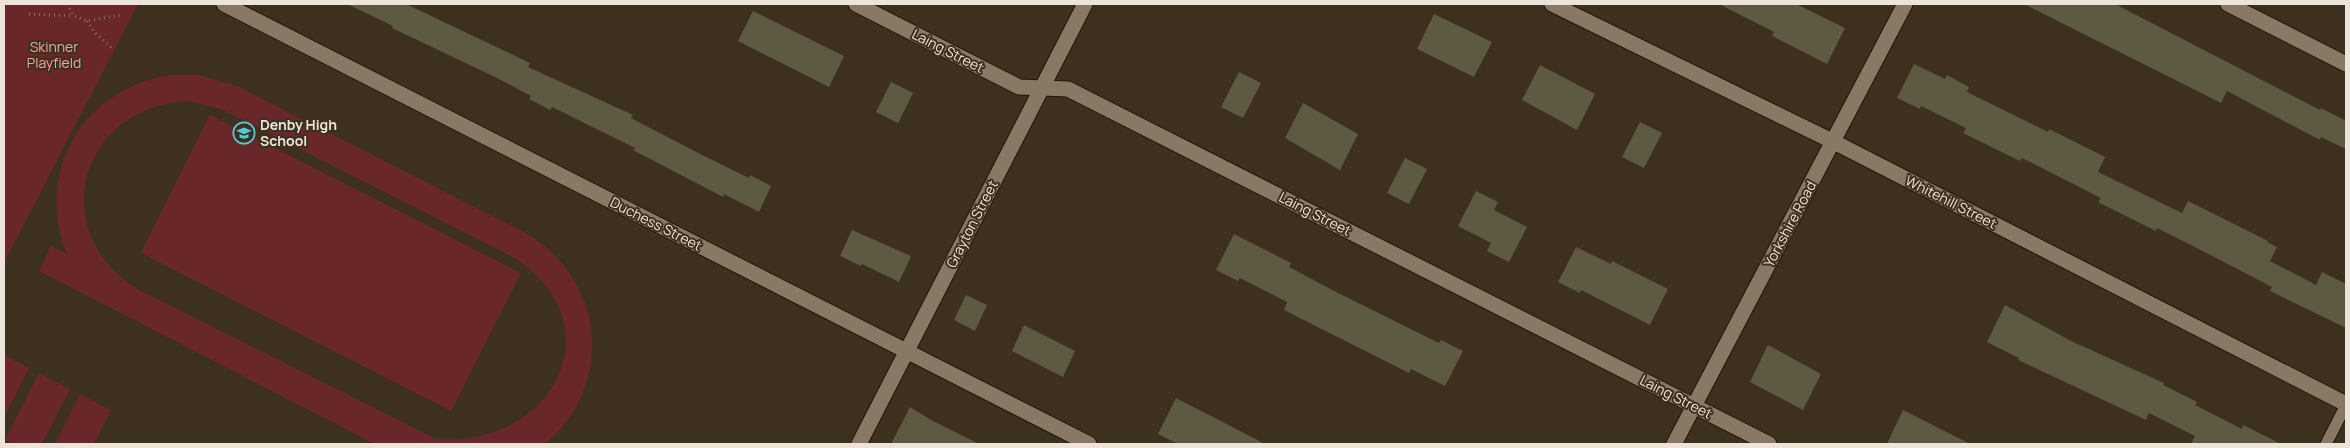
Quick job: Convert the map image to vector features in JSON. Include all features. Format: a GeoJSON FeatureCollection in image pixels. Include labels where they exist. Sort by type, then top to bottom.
{"type":"FeatureCollection","features":[{"type":"Feature","properties":{"kind":"street","name":"Duchess Street"},"geometry":{"type":"LineString","coordinates":[[224,4],[1088,444]]}},
{"type":"Feature","properties":{"kind":"street","name":"Laing Street"},"geometry":{"type":"LineString","coordinates":[[856,4],[1019,87],[1068,89],[1769,444]]}},
{"type":"Feature","properties":{"kind":"street","name":"Grayton Street"},"geometry":{"type":"LineString","coordinates":[[859,444],[1085,4]]}},
{"type":"Feature","properties":{"kind":"street","name":"Whitehill Street"},"geometry":{"type":"LineString","coordinates":[[1552,4],[1834,142],[2346,404]]}},
{"type":"Feature","properties":{"kind":"street","name":"Yorkshire Road"},"geometry":{"type":"LineString","coordinates":[[1674,444],[1905,4]]}},
{"type":"Feature","properties":{"kind":"street"},"geometry":{"type":"LineString","coordinates":[[2228,4],[2346,64]]}},
{"type":"Feature","properties":{"kind":"lane"},"geometry":{"type":"LineString","coordinates":[[2326,444],[2346,404]]}},
{"type":"Feature","properties":{"kind":"path"},"geometry":{"type":"LineString","coordinates":[[67,4],[74,16]]}},
{"type":"Feature","properties":{"kind":"path"},"geometry":{"type":"LineString","coordinates":[[29,14],[74,16],[87,21],[121,15]]}},
{"type":"Feature","properties":{"kind":"path"},"geometry":{"type":"LineString","coordinates":[[87,21],[95,33],[112,48]]}},
{"type":"Feature","properties":{"kind":"green space","name":"Skinner Playfield"},"geometry":{"type":"Polygon","coordinates":[[[4,4],[138,4],[4,263],[4,4]]]}},
{"type":"Feature","properties":{"kind":"green space"},"geometry":{"type":"Polygon","coordinates":[[[170,75],[198,75],[237,86],[524,232],[551,252],[571,276],[585,303],[592,332],[591,362],[583,391],[568,419],[546,444],[375,444],[39,271],[51,246],[67,254],[58,223],[57,193],[62,165],[74,139],[90,116],[113,97],[139,83],[170,75]],[[188,101],[150,109],[121,125],[99,149],[87,177],[84,208],[92,239],[111,267],[141,291],[436,439],[479,436],[514,423],[542,401],[559,374],[566,343],[560,311],[542,281],[509,255],[221,109],[188,101]]]}},
{"type":"Feature","properties":{"kind":"green space"},"geometry":{"type":"Polygon","coordinates":[[[210,115],[521,273],[451,411],[141,253],[210,115]]]}},
{"type":"Feature","properties":{"kind":"green space"},"geometry":{"type":"Polygon","coordinates":[[[4,355],[29,368],[4,417],[4,355]]]}},
{"type":"Feature","properties":{"kind":"green space"},"geometry":{"type":"Polygon","coordinates":[[[39,373],[70,389],[42,444],[12,444],[5,440],[39,373]]]}},
{"type":"Feature","properties":{"kind":"green space"},"geometry":{"type":"Polygon","coordinates":[[[80,394],[111,410],[94,444],[55,444],[80,394]]]}},
{"type":"Feature","properties":{"kind":"building"},"geometry":{"type":"Polygon","coordinates":[[[347,4],[406,4],[530,63],[528,67],[633,115],[631,118],[700,154],[749,178],[750,175],[771,186],[759,212],[724,194],[723,197],[633,150],[635,148],[552,107],[550,110],[529,99],[531,96],[497,78],[392,28],[393,26],[347,4]]]}},
{"type":"Feature","properties":{"kind":"building"},"geometry":{"type":"Polygon","coordinates":[[[1719,4],[1796,4],[1845,28],[1827,64],[1772,36],[1774,32],[1719,4]]]}},
{"type":"Feature","properties":{"kind":"building"},"geometry":{"type":"Polygon","coordinates":[[[2024,4],[2115,4],[2320,110],[2321,108],[2346,121],[2346,149],[2321,137],[2320,140],[2227,91],[2221,103],[2024,4]]]}},
{"type":"Feature","properties":{"kind":"building"},"geometry":{"type":"Polygon","coordinates":[[[753,11],[844,56],[829,87],[738,41],[753,11]]]}},
{"type":"Feature","properties":{"kind":"building"},"geometry":{"type":"Polygon","coordinates":[[[1434,14],[1492,42],[1474,77],[1417,49],[1434,14]]]}},
{"type":"Feature","properties":{"kind":"building"},"geometry":{"type":"Polygon","coordinates":[[[1914,64],[1945,79],[1947,75],[1969,87],[1967,92],[2048,132],[2049,129],[2105,157],[2098,172],[2182,213],[2188,201],[2268,241],[2277,247],[2270,261],[2316,285],[2322,272],[2346,284],[2346,328],[2270,291],[2272,287],[2193,246],[2157,228],[2156,231],[2098,202],[2101,198],[2022,158],[2020,161],[1963,133],[1966,128],[1921,106],[1920,109],[1897,98],[1914,64]]]}},
{"type":"Feature","properties":{"kind":"building"},"geometry":{"type":"Polygon","coordinates":[[[1540,65],[1595,94],[1577,130],[1522,100],[1540,65]]]}},
{"type":"Feature","properties":{"kind":"building"},"geometry":{"type":"Polygon","coordinates":[[[1239,72],[1261,83],[1243,118],[1221,107],[1239,72]]]}},
{"type":"Feature","properties":{"kind":"building"},"geometry":{"type":"Polygon","coordinates":[[[891,82],[913,93],[898,123],[876,112],[891,82]]]}},
{"type":"Feature","properties":{"kind":"building"},"geometry":{"type":"Polygon","coordinates":[[[1303,103],[1358,134],[1340,170],[1285,138],[1303,103]]]}},
{"type":"Feature","properties":{"kind":"building"},"geometry":{"type":"Polygon","coordinates":[[[1640,122],[1662,133],[1644,168],[1622,157],[1640,122]]]}},
{"type":"Feature","properties":{"kind":"building"},"geometry":{"type":"Polygon","coordinates":[[[1405,158],[1427,169],[1409,204],[1387,193],[1405,158]]]}},
{"type":"Feature","properties":{"kind":"building"},"geometry":{"type":"Polygon","coordinates":[[[1476,191],[1498,202],[1494,210],[1527,227],[1509,262],[1487,251],[1491,243],[1458,226],[1476,191]]]}},
{"type":"Feature","properties":{"kind":"building"},"geometry":{"type":"Polygon","coordinates":[[[852,230],[911,256],[899,282],[862,264],[861,266],[840,256],[852,230]]]}},
{"type":"Feature","properties":{"kind":"building"},"geometry":{"type":"Polygon","coordinates":[[[1234,234],[1291,263],[1289,267],[1336,292],[1439,343],[1441,340],[1463,351],[1445,386],[1411,369],[1409,373],[1284,310],[1287,302],[1240,278],[1238,281],[1216,270],[1234,234]]]}},
{"type":"Feature","properties":{"kind":"building"},"geometry":{"type":"Polygon","coordinates":[[[1576,247],[1611,264],[1612,261],[1668,289],[1650,325],[1581,290],[1580,293],[1558,282],[1576,247]]]}},
{"type":"Feature","properties":{"kind":"building"},"geometry":{"type":"Polygon","coordinates":[[[966,295],[987,305],[975,331],[954,320],[966,295]]]}},
{"type":"Feature","properties":{"kind":"building"},"geometry":{"type":"Polygon","coordinates":[[[2005,305],[2071,341],[2164,383],[2163,385],[2197,402],[2195,405],[2242,429],[2243,425],[2281,444],[2191,444],[2195,436],[2149,413],[2146,420],[2018,360],[2019,358],[1987,342],[2005,305]]]}},
{"type":"Feature","properties":{"kind":"building"},"geometry":{"type":"Polygon","coordinates":[[[1024,325],[1075,351],[1063,377],[1012,351],[1024,325]]]}},
{"type":"Feature","properties":{"kind":"building"},"geometry":{"type":"Polygon","coordinates":[[[1768,345],[1821,374],[1803,410],[1750,382],[1768,345]]]}},
{"type":"Feature","properties":{"kind":"building"},"geometry":{"type":"Polygon","coordinates":[[[1176,398],[1265,444],[1178,444],[1158,434],[1176,398]]]}},
{"type":"Feature","properties":{"kind":"building"},"geometry":{"type":"Polygon","coordinates":[[[910,407],[931,420],[979,444],[891,444],[910,407]]]}},
{"type":"Feature","properties":{"kind":"building"},"geometry":{"type":"Polygon","coordinates":[[[1903,410],[1970,444],[1887,444],[1903,410]]]}},
{"type":"Feature","properties":{"kind":"place","name":"Denby High School"},"geometry":{"type":"Point","coordinates":[244,133]}}]}
